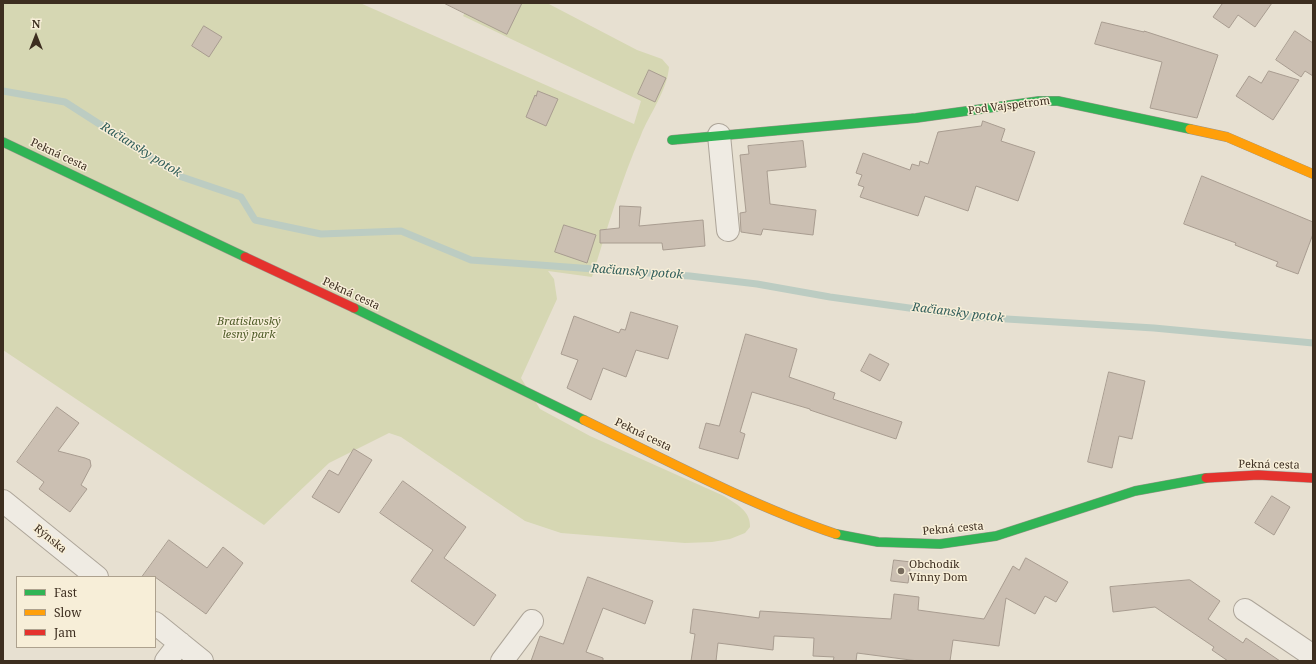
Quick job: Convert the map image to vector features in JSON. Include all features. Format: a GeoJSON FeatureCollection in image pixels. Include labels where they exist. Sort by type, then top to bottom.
{"type":"FeatureCollection","features":[{"type":"Feature","properties":{"kind":"street","name":"Pod Vajspetrom"},"geometry":{"type":"LineString","coordinates":[[672,140],[916,118],[1039,101],[1058,101],[1227,137],[1313,174]]}},
{"type":"Feature","properties":{"kind":"street"},"geometry":{"type":"LineString","coordinates":[[719,135],[728,230]]}},
{"type":"Feature","properties":{"kind":"street","name":"Pekná cesta"},"geometry":{"type":"LineString","coordinates":[[3,142],[430,344],[687,470],[804,523],[837,534],[878,542],[940,544],[996,536],[1135,491],[1198,478],[1258,475],[1313,478]]}},
{"type":"Feature","properties":{"kind":"street","name":"Rýnska"},"geometry":{"type":"LineString","coordinates":[[3,501],[96,576]]}},
{"type":"Feature","properties":{"kind":"street"},"geometry":{"type":"LineString","coordinates":[[1245,610],[1313,656]]}},
{"type":"Feature","properties":{"kind":"street"},"geometry":{"type":"LineString","coordinates":[[502,661],[532,621]]}},
{"type":"Feature","properties":{"kind":"street"},"geometry":{"type":"LineString","coordinates":[[156,624],[202,661]]}},
{"type":"Feature","properties":{"kind":"street"},"geometry":{"type":"LineString","coordinates":[[166,661],[180,643]]}},
{"type":"Feature","properties":{"kind":"green space","name":"Bratislavský lesný park"},"geometry":{"type":"Polygon","coordinates":[[[3,3],[360,3],[634,124],[641,101],[463,16],[470,3],[547,3],[637,50],[662,59],[669,67],[668,76],[658,102],[641,135],[627,170],[592,277],[548,271],[554,279],[557,299],[521,378],[540,409],[590,436],[724,496],[742,508],[750,521],[750,527],[745,533],[730,539],[712,542],[685,543],[561,533],[525,521],[401,437],[389,433],[329,463],[264,525],[3,350],[3,3]]]}},
{"type":"Feature","properties":{"kind":"building"},"geometry":{"type":"Polygon","coordinates":[[[444,3],[522,3],[507,34],[444,3]]]}},
{"type":"Feature","properties":{"kind":"building"},"geometry":{"type":"Polygon","coordinates":[[[1220,3],[1272,3],[1255,27],[1238,15],[1229,28],[1213,17],[1222,4],[1220,3]]]}},
{"type":"Feature","properties":{"kind":"building"},"geometry":{"type":"Polygon","coordinates":[[[1102,22],[1144,31],[1218,55],[1197,118],[1150,108],[1162,62],[1095,44],[1102,22]]]}},
{"type":"Feature","properties":{"kind":"building"},"geometry":{"type":"Polygon","coordinates":[[[204,26],[222,37],[209,57],[192,46],[204,26]]]}},
{"type":"Feature","properties":{"kind":"building"},"geometry":{"type":"Polygon","coordinates":[[[1295,31],[1313,43],[1313,76],[1305,71],[1301,77],[1276,60],[1295,31]]]}},
{"type":"Feature","properties":{"kind":"building"},"geometry":{"type":"Polygon","coordinates":[[[649,70],[666,78],[655,102],[638,94],[649,70]]]}},
{"type":"Feature","properties":{"kind":"building"},"geometry":{"type":"Polygon","coordinates":[[[1269,71],[1299,80],[1273,120],[1236,96],[1249,76],[1261,83],[1269,71]]]}},
{"type":"Feature","properties":{"kind":"building"},"geometry":{"type":"Polygon","coordinates":[[[538,91],[558,99],[546,126],[526,117],[538,91]]]}},
{"type":"Feature","properties":{"kind":"building"},"geometry":{"type":"Polygon","coordinates":[[[983,121],[1005,129],[1001,141],[1035,152],[1018,201],[976,186],[968,211],[925,196],[918,216],[860,197],[864,187],[858,185],[862,175],[856,173],[863,153],[910,170],[912,164],[919,166],[920,161],[928,164],[938,132],[981,126],[983,121]]]}},
{"type":"Feature","properties":{"kind":"building"},"geometry":{"type":"Polygon","coordinates":[[[803,141],[806,167],[767,171],[770,204],[816,210],[813,235],[763,229],[761,235],[741,232],[740,213],[746,212],[740,155],[749,154],[748,146],[803,141]]]}},
{"type":"Feature","properties":{"kind":"building"},"geometry":{"type":"Polygon","coordinates":[[[1202,176],[1313,222],[1313,234],[1298,274],[1276,266],[1278,262],[1235,245],[1236,243],[1184,224],[1202,176]]]}},
{"type":"Feature","properties":{"kind":"building"},"geometry":{"type":"Polygon","coordinates":[[[620,206],[641,207],[639,226],[703,220],[705,246],[663,250],[662,243],[600,243],[600,230],[619,228],[620,206]]]}},
{"type":"Feature","properties":{"kind":"building"},"geometry":{"type":"Polygon","coordinates":[[[564,225],[596,235],[587,263],[555,252],[564,225]]]}},
{"type":"Feature","properties":{"kind":"building"},"geometry":{"type":"Polygon","coordinates":[[[631,312],[678,326],[668,359],[636,350],[626,377],[603,368],[591,400],[567,388],[578,360],[561,354],[574,316],[619,333],[621,329],[625,330],[631,312]]]}},
{"type":"Feature","properties":{"kind":"building"},"geometry":{"type":"Polygon","coordinates":[[[746,334],[797,349],[789,377],[835,393],[833,399],[902,422],[896,439],[810,409],[752,392],[740,432],[745,434],[738,459],[699,448],[706,423],[719,426],[746,334]]]}},
{"type":"Feature","properties":{"kind":"building"},"geometry":{"type":"Polygon","coordinates":[[[870,354],[889,364],[880,381],[861,371],[870,354]]]}},
{"type":"Feature","properties":{"kind":"building"},"geometry":{"type":"Polygon","coordinates":[[[1109,372],[1145,381],[1132,439],[1119,436],[1112,468],[1088,462],[1109,372]]]}},
{"type":"Feature","properties":{"kind":"building"},"geometry":{"type":"Polygon","coordinates":[[[57,407],[79,423],[58,451],[90,460],[91,466],[81,485],[87,489],[70,512],[39,489],[44,482],[17,462],[57,407]]]}},
{"type":"Feature","properties":{"kind":"building"},"geometry":{"type":"Polygon","coordinates":[[[354,449],[372,460],[339,513],[312,497],[329,470],[338,475],[354,449]]]}},
{"type":"Feature","properties":{"kind":"building"},"geometry":{"type":"Polygon","coordinates":[[[403,481],[466,527],[444,558],[496,595],[474,626],[411,581],[433,550],[380,513],[403,481]]]}},
{"type":"Feature","properties":{"kind":"building"},"geometry":{"type":"Polygon","coordinates":[[[1272,496],[1290,507],[1274,535],[1255,523],[1272,496]]]}},
{"type":"Feature","properties":{"kind":"building"},"geometry":{"type":"Polygon","coordinates":[[[169,540],[207,568],[223,547],[243,563],[206,614],[156,578],[156,576],[143,576],[169,540]]]}},
{"type":"Feature","properties":{"kind":"building"},"geometry":{"type":"Polygon","coordinates":[[[1026,558],[1068,582],[1056,602],[1045,596],[1035,614],[1006,598],[999,646],[953,640],[950,661],[918,661],[857,653],[856,661],[833,661],[834,657],[813,656],[814,638],[774,636],[773,650],[718,643],[716,661],[691,661],[695,634],[690,633],[693,609],[759,618],[760,611],[891,619],[894,594],[919,597],[918,610],[984,619],[1013,566],[1019,570],[1026,558]]]}},
{"type":"Feature","properties":{"kind":"building","name":"Obchodík Vínny Dom"},"geometry":{"type":"Polygon","coordinates":[[[894,560],[911,562],[908,583],[891,581],[894,560]]]}},
{"type":"Feature","properties":{"kind":"building"},"geometry":{"type":"Polygon","coordinates":[[[588,577],[653,601],[645,624],[603,608],[586,652],[603,658],[603,661],[531,661],[540,636],[563,644],[588,577]]]}},
{"type":"Feature","properties":{"kind":"building"},"geometry":{"type":"Polygon","coordinates":[[[1190,580],[1220,601],[1208,619],[1243,643],[1246,638],[1280,661],[1228,661],[1212,650],[1214,647],[1155,607],[1113,612],[1110,587],[1190,580]]]}},
{"type":"Feature","properties":{"kind":"waterway","name":"Račiansky potok"},"geometry":{"type":"LineString","coordinates":[[3,91],[65,102],[182,177],[241,197],[255,220],[321,234],[401,231],[471,260],[690,276],[757,284],[830,297],[974,317],[1154,328],[1313,343]]}},
{"type":"Feature","properties":{"kind":"traffic: fast"},"geometry":{"type":"LineString","coordinates":[[672,140],[916,118],[1039,101],[1058,101],[1190,129]]}},
{"type":"Feature","properties":{"kind":"traffic: fast"},"geometry":{"type":"LineString","coordinates":[[3,142],[245,257]]}},
{"type":"Feature","properties":{"kind":"traffic: fast"},"geometry":{"type":"LineString","coordinates":[[354,308],[584,420]]}},
{"type":"Feature","properties":{"kind":"traffic: fast"},"geometry":{"type":"LineString","coordinates":[[836,534],[878,542],[940,544],[996,536],[1135,491],[1206,478]]}},
{"type":"Feature","properties":{"kind":"traffic: slow"},"geometry":{"type":"LineString","coordinates":[[1190,129],[1227,137],[1313,174]]}},
{"type":"Feature","properties":{"kind":"traffic: slow"},"geometry":{"type":"LineString","coordinates":[[584,420],[740,496],[772,510],[836,534]]}},
{"type":"Feature","properties":{"kind":"traffic: jam"},"geometry":{"type":"LineString","coordinates":[[245,257],[354,308]]}},
{"type":"Feature","properties":{"kind":"traffic: jam"},"geometry":{"type":"LineString","coordinates":[[1206,478],[1258,475],[1313,478]]}},
{"type":"Feature","properties":{"kind":"place","name":"Obchodík Vínny Dom"},"geometry":{"type":"Point","coordinates":[901,571]}}]}
